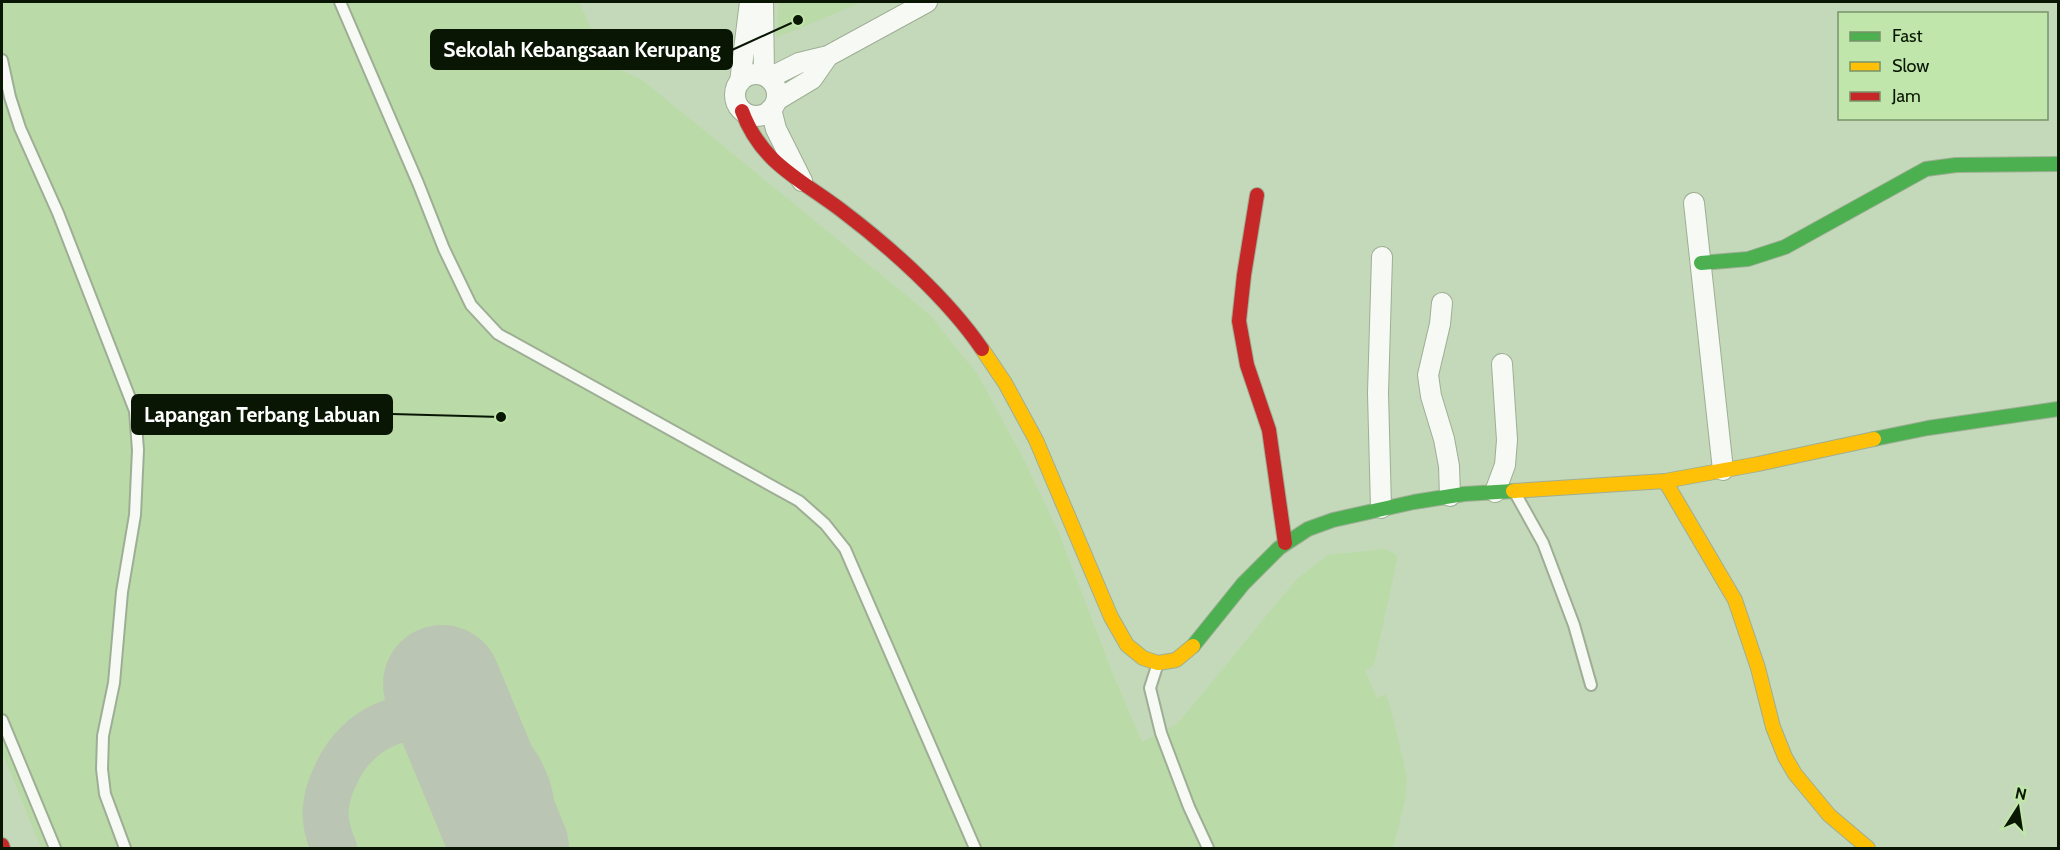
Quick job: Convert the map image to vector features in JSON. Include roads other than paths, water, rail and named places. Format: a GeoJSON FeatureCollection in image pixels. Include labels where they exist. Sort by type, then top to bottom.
{"type":"FeatureCollection","features":[{"type":"Feature","properties":{"kind":"street"},"geometry":{"type":"LineString","coordinates":[[750,2],[740,82],[735,94],[747,125],[771,160],[841,210],[908,267],[947,304],[967,327],[1005,383],[1036,440],[1112,617],[1127,645],[1143,658],[1158,663],[1176,660],[1197,642],[1243,584],[1285,543],[1308,529],[1333,520],[1381,508],[1450,496],[1665,481],[1928,428],[2058,409]]}},
{"type":"Feature","properties":{"kind":"street"},"geometry":{"type":"LineString","coordinates":[[763,2],[767,77]]}},
{"type":"Feature","properties":{"kind":"street"},"geometry":{"type":"LineString","coordinates":[[767,77],[799,63],[828,56],[917,4]]}},
{"type":"Feature","properties":{"kind":"street"},"geometry":{"type":"LineString","coordinates":[[742,111],[756,116],[763,115],[812,79],[828,56]]}},
{"type":"Feature","properties":{"kind":"street"},"geometry":{"type":"LineString","coordinates":[[740,82],[752,74],[767,77],[776,86],[774,105],[776,129],[806,187]]}},
{"type":"Feature","properties":{"kind":"street"},"geometry":{"type":"LineString","coordinates":[[1701,263],[1748,259],[1785,247],[1926,169],[1956,165],[2058,164]]}},
{"type":"Feature","properties":{"kind":"street"},"geometry":{"type":"LineString","coordinates":[[1257,195],[1239,321],[1247,366],[1269,430],[1285,543]]}},
{"type":"Feature","properties":{"kind":"street"},"geometry":{"type":"LineString","coordinates":[[1694,203],[1724,470]]}},
{"type":"Feature","properties":{"kind":"street"},"geometry":{"type":"LineString","coordinates":[[1381,508],[1378,393],[1382,257]]}},
{"type":"Feature","properties":{"kind":"street"},"geometry":{"type":"LineString","coordinates":[[1442,303],[1440,324],[1428,375],[1431,396],[1448,457],[1450,496]]}},
{"type":"Feature","properties":{"kind":"street"},"geometry":{"type":"LineString","coordinates":[[1502,364],[1508,440],[1504,465],[1504,491]]}},
{"type":"Feature","properties":{"kind":"street"},"geometry":{"type":"LineString","coordinates":[[1665,481],[1735,600],[1758,668],[1773,727],[1785,757],[1795,774],[1828,815],[1868,849]]}},
{"type":"Feature","properties":{"kind":"lane"},"geometry":{"type":"LineString","coordinates":[[340,2],[444,249],[471,305],[498,334],[799,501],[825,524],[845,549],[975,849]]}},
{"type":"Feature","properties":{"kind":"lane"},"geometry":{"type":"LineString","coordinates":[[2,60],[10,97],[21,128],[58,213],[135,411],[138,450],[135,515],[122,592],[114,683],[104,736],[102,769],[105,794],[125,849]]}},
{"type":"Feature","properties":{"kind":"lane"},"geometry":{"type":"LineString","coordinates":[[1504,491],[1543,543],[1574,625],[1591,685]]}},
{"type":"Feature","properties":{"kind":"lane"},"geometry":{"type":"LineString","coordinates":[[1158,663],[1150,688],[1161,733],[1189,807],[1208,849]]}},
{"type":"Feature","properties":{"kind":"lane"},"geometry":{"type":"LineString","coordinates":[[2,720],[55,849]]}},
{"type":"Feature","properties":{"kind":"place","name":"Sekolah Kebangsaan Kerupang"},"geometry":{"type":"Point","coordinates":[798,20]}},
{"type":"Feature","properties":{"kind":"place","name":"Lapangan Terbang Labuan"},"geometry":{"type":"Point","coordinates":[501,417]}}]}
